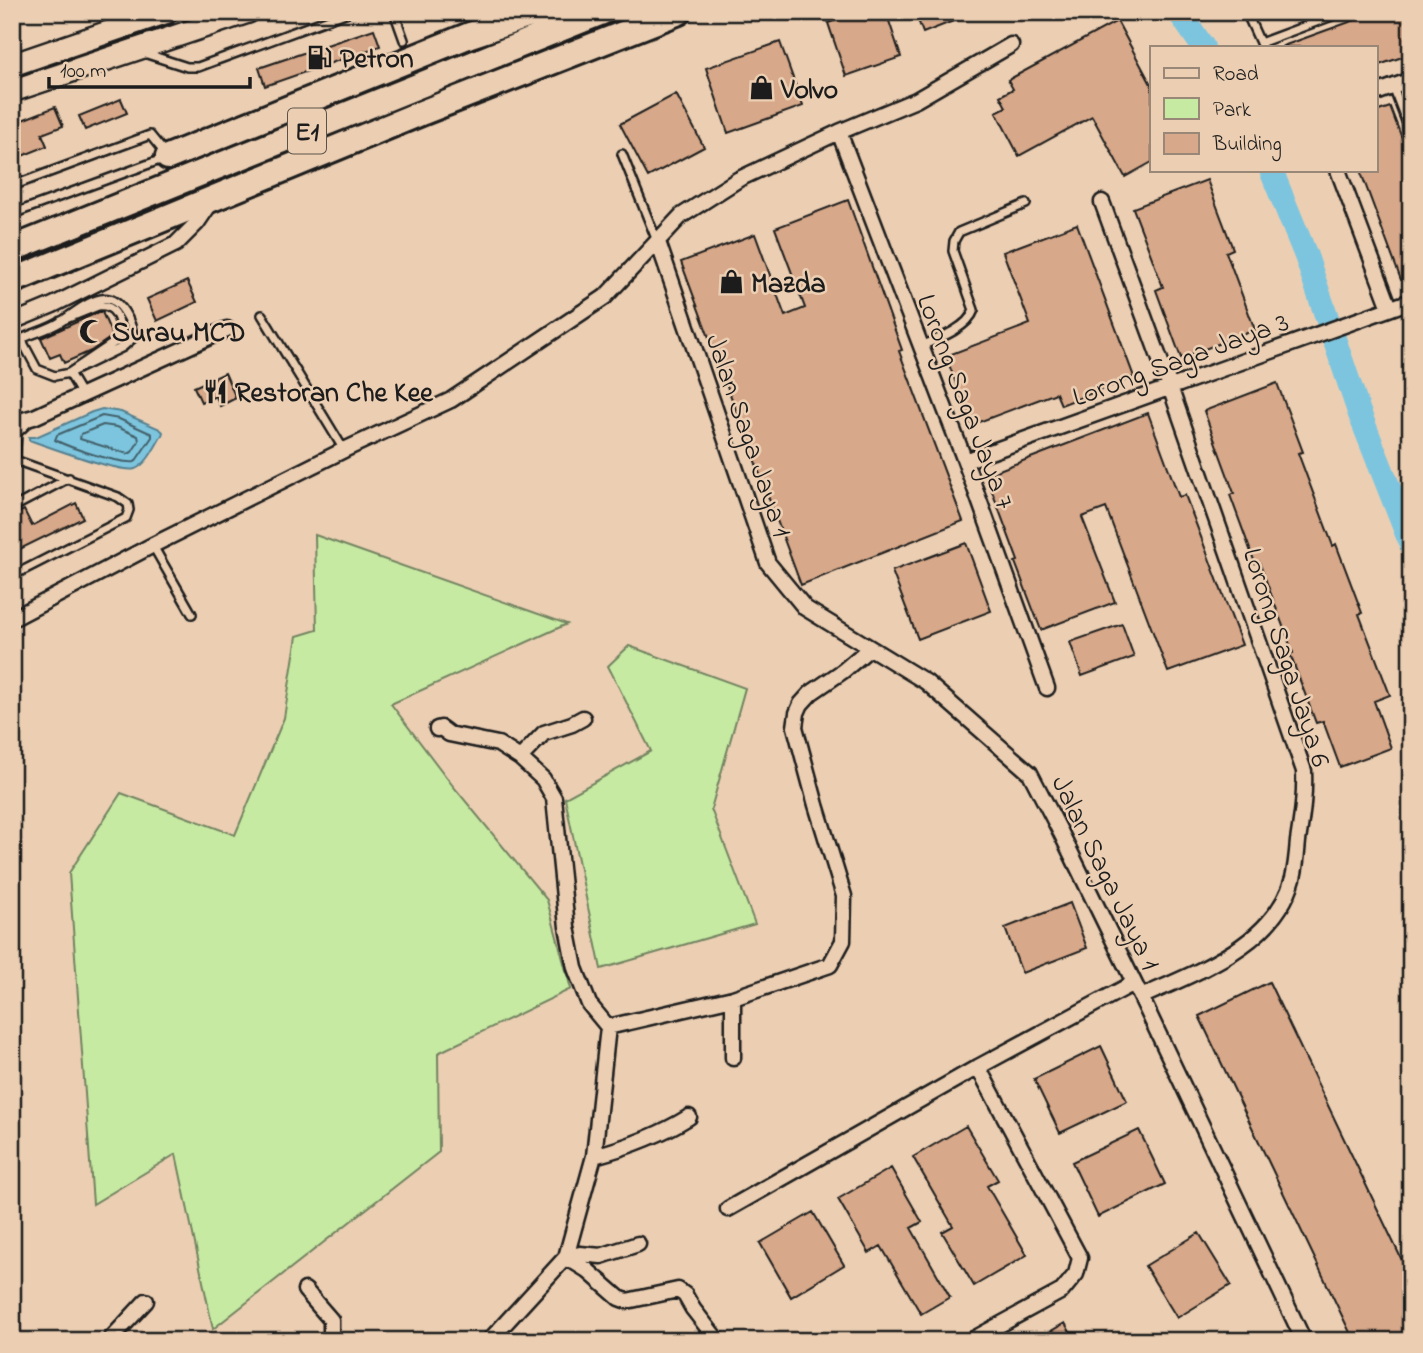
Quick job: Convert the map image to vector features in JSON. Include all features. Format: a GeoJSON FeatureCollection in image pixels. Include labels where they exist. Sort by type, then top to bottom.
{"type":"FeatureCollection","features":[{"type":"Feature","properties":{"kind":"highway"},"geometry":{"type":"LineString","coordinates":[[168,157],[470,35],[539,12]]}},
{"type":"Feature","properties":{"kind":"highway","name":"E1"},"geometry":{"type":"LineString","coordinates":[[12,249],[602,12]]}},
{"type":"Feature","properties":{"kind":"highway","name":"E1"},"geometry":{"type":"LineString","coordinates":[[12,281],[527,71],[679,12]]}},
{"type":"Feature","properties":{"kind":"main road"},"geometry":{"type":"LineString","coordinates":[[12,65],[167,12]]}},
{"type":"Feature","properties":{"kind":"main road"},"geometry":{"type":"LineString","coordinates":[[12,91],[248,12]]}},
{"type":"Feature","properties":{"kind":"street"},"geometry":{"type":"LineString","coordinates":[[12,619],[153,545],[451,400],[605,297],[681,216],[739,179],[839,132],[916,100],[1012,45]]}},
{"type":"Feature","properties":{"kind":"street"},"geometry":{"type":"LineString","coordinates":[[1378,92],[1411,80]]}},
{"type":"Feature","properties":{"kind":"street","name":"Lorong Saga Jaya 7"},"geometry":{"type":"LineString","coordinates":[[839,132],[965,461],[1047,688]]}},
{"type":"Feature","properties":{"kind":"street"},"geometry":{"type":"LineString","coordinates":[[1339,172],[1390,308]]}},
{"type":"Feature","properties":{"kind":"street"},"geometry":{"type":"LineString","coordinates":[[12,322],[53,305],[176,244],[197,223],[212,200]]}},
{"type":"Feature","properties":{"kind":"street","name":"Lorong Saga Jaya 6"},"geometry":{"type":"LineString","coordinates":[[1102,202],[1170,387],[1304,771],[1305,796],[1293,878],[1273,918],[1250,940],[1220,960],[1142,997]]}},
{"type":"Feature","properties":{"kind":"street","name":"Jalan Saga Jaya 1"},"geometry":{"type":"LineString","coordinates":[[657,242],[768,564],[805,608],[926,682],[1030,773],[1142,997],[1304,1341]]}},
{"type":"Feature","properties":{"kind":"street","name":"Lorong Saga Jaya 3"},"geometry":{"type":"LineString","coordinates":[[965,461],[1411,300]]}},
{"type":"Feature","properties":{"kind":"street"},"geometry":{"type":"LineString","coordinates":[[12,423],[34,416],[227,329]]}},
{"type":"Feature","properties":{"kind":"street"},"geometry":{"type":"LineString","coordinates":[[608,1027],[733,998],[830,965],[843,940],[844,895],[795,727],[801,704],[811,693],[870,648]]}},
{"type":"Feature","properties":{"kind":"street"},"geometry":{"type":"LineString","coordinates":[[520,758],[544,733],[583,718]]}},
{"type":"Feature","properties":{"kind":"street"},"geometry":{"type":"LineString","coordinates":[[436,729],[441,728],[450,734],[498,744],[520,758],[544,779],[554,798],[575,968],[589,1004],[608,1027],[594,1156],[566,1257],[489,1341]]}},
{"type":"Feature","properties":{"kind":"street"},"geometry":{"type":"LineString","coordinates":[[729,1209],[978,1067],[1135,983]]}},
{"type":"Feature","properties":{"kind":"street"},"geometry":{"type":"LineString","coordinates":[[733,998],[733,1058]]}},
{"type":"Feature","properties":{"kind":"street"},"geometry":{"type":"LineString","coordinates":[[970,1341],[1062,1291],[1076,1274],[1080,1258],[978,1067]]}},
{"type":"Feature","properties":{"kind":"street"},"geometry":{"type":"LineString","coordinates":[[594,1156],[646,1139],[690,1117]]}},
{"type":"Feature","properties":{"kind":"street"},"geometry":{"type":"LineString","coordinates":[[566,1257],[580,1254],[601,1256],[638,1244]]}},
{"type":"Feature","properties":{"kind":"street"},"geometry":{"type":"LineString","coordinates":[[566,1257],[587,1270],[619,1298],[627,1301],[678,1290],[685,1295],[718,1341]]}},
{"type":"Feature","properties":{"kind":"street"},"geometry":{"type":"LineString","coordinates":[[305,1290],[331,1320],[331,1341]]}},
{"type":"Feature","properties":{"kind":"street"},"geometry":{"type":"LineString","coordinates":[[109,1341],[146,1301]]}},
{"type":"Feature","properties":{"kind":"lane"},"geometry":{"type":"LineString","coordinates":[[136,50],[187,67],[198,67],[348,12]]}},
{"type":"Feature","properties":{"kind":"lane"},"geometry":{"type":"LineString","coordinates":[[394,12],[404,40]]}},
{"type":"Feature","properties":{"kind":"lane"},"geometry":{"type":"LineString","coordinates":[[1246,12],[1261,45],[1343,12]]}},
{"type":"Feature","properties":{"kind":"lane"},"geometry":{"type":"LineString","coordinates":[[1393,87],[1411,134]]}},
{"type":"Feature","properties":{"kind":"lane"},"geometry":{"type":"LineString","coordinates":[[12,186],[150,135],[168,157],[12,215]]}},
{"type":"Feature","properties":{"kind":"lane"},"geometry":{"type":"LineString","coordinates":[[622,154],[657,242]]}},
{"type":"Feature","properties":{"kind":"lane"},"geometry":{"type":"LineString","coordinates":[[921,346],[967,322],[974,310],[953,251],[959,232],[1026,204]]}},
{"type":"Feature","properties":{"kind":"lane"},"geometry":{"type":"LineString","coordinates":[[61,321],[72,312],[102,298],[109,299],[124,310],[133,330],[132,338],[123,347],[69,373],[55,376],[37,369],[21,339],[98,306],[104,305],[113,309],[121,332],[115,342],[69,373]]}},
{"type":"Feature","properties":{"kind":"lane"},"geometry":{"type":"LineString","coordinates":[[262,315],[344,450]]}},
{"type":"Feature","properties":{"kind":"lane"},"geometry":{"type":"LineString","coordinates":[[69,373],[82,395]]}},
{"type":"Feature","properties":{"kind":"lane"},"geometry":{"type":"LineString","coordinates":[[12,576],[128,515],[128,504],[125,500],[14,460],[17,433],[34,416]]}},
{"type":"Feature","properties":{"kind":"lane"},"geometry":{"type":"LineString","coordinates":[[12,508],[69,478]]}},
{"type":"Feature","properties":{"kind":"lane"},"geometry":{"type":"LineString","coordinates":[[153,545],[192,614]]}},
{"type":"Feature","properties":{"kind":"lane"},"geometry":{"type":"LineString","coordinates":[[1242,1341],[1253,1341]]}},
{"type":"Feature","properties":{"kind":"green space"},"geometry":{"type":"Polygon","coordinates":[[[315,535],[567,624],[391,704],[453,786],[547,900],[571,989],[438,1053],[439,1152],[213,1329],[176,1154],[93,1204],[69,873],[121,793],[235,835],[284,718],[297,636],[317,630],[315,535]]]}},
{"type":"Feature","properties":{"kind":"green space"},"geometry":{"type":"Polygon","coordinates":[[[629,646],[745,688],[711,809],[755,924],[601,969],[565,798],[651,751],[608,666],[629,646]]]}},
{"type":"Feature","properties":{"kind":"water"},"geometry":{"type":"Polygon","coordinates":[[[102,409],[121,412],[163,432],[151,454],[139,467],[115,467],[29,440],[29,437],[36,437],[102,409]]]}},
{"type":"Feature","properties":{"kind":"building"},"geometry":{"type":"Polygon","coordinates":[[[859,12],[886,12],[901,57],[846,76],[828,23],[859,12]]]}},
{"type":"Feature","properties":{"kind":"building"},"geometry":{"type":"Polygon","coordinates":[[[915,12],[974,12],[974,13],[923,33],[915,12]]]}},
{"type":"Feature","properties":{"kind":"building"},"geometry":{"type":"Polygon","coordinates":[[[1377,12],[1411,12],[1411,54],[1378,65],[1378,46],[1283,46],[1377,12]]]}},
{"type":"Feature","properties":{"kind":"building"},"geometry":{"type":"Polygon","coordinates":[[[1117,21],[1150,82],[1150,163],[1125,177],[1092,116],[1019,156],[996,112],[1006,107],[1000,96],[1013,89],[1008,80],[1117,21]]]}},
{"type":"Feature","properties":{"kind":"building","name":"Petron"},"geometry":{"type":"Polygon","coordinates":[[[374,29],[380,46],[265,86],[259,68],[374,29]]]}},
{"type":"Feature","properties":{"kind":"building"},"geometry":{"type":"Polygon","coordinates":[[[780,42],[803,106],[728,133],[706,68],[780,42]]]}},
{"type":"Feature","properties":{"kind":"building"},"geometry":{"type":"Polygon","coordinates":[[[676,94],[704,147],[648,177],[620,124],[676,94]]]}},
{"type":"Feature","properties":{"kind":"building"},"geometry":{"type":"Polygon","coordinates":[[[121,99],[127,113],[85,130],[79,116],[121,99]]]}},
{"type":"Feature","properties":{"kind":"building"},"geometry":{"type":"Polygon","coordinates":[[[55,107],[63,126],[42,134],[47,146],[12,160],[12,124],[55,107]]]}},
{"type":"Feature","properties":{"kind":"building"},"geometry":{"type":"Polygon","coordinates":[[[1390,107],[1411,162],[1411,276],[1401,280],[1361,172],[1378,172],[1378,111],[1390,107]]]}},
{"type":"Feature","properties":{"kind":"building"},"geometry":{"type":"Polygon","coordinates":[[[1207,180],[1233,249],[1226,252],[1255,330],[1181,358],[1156,290],[1163,287],[1133,208],[1207,180]]]}},
{"type":"Feature","properties":{"kind":"building"},"geometry":{"type":"Polygon","coordinates":[[[848,200],[902,350],[899,351],[963,521],[801,585],[681,262],[755,234],[785,316],[805,308],[775,228],[848,200]]]}},
{"type":"Feature","properties":{"kind":"building"},"geometry":{"type":"Polygon","coordinates":[[[1077,224],[1134,377],[1061,405],[1056,393],[971,425],[946,356],[1030,324],[1003,252],[1077,224]]]}},
{"type":"Feature","properties":{"kind":"building"},"geometry":{"type":"Polygon","coordinates":[[[187,281],[197,302],[157,321],[147,299],[187,281]]]}},
{"type":"Feature","properties":{"kind":"building"},"geometry":{"type":"Polygon","coordinates":[[[102,312],[112,335],[110,338],[91,351],[64,363],[60,354],[50,358],[41,338],[102,312]]]}},
{"type":"Feature","properties":{"kind":"building","name":"Restoran Che Kee"},"geometry":{"type":"Polygon","coordinates":[[[225,373],[236,398],[220,406],[216,396],[201,402],[194,387],[225,373]]]}},
{"type":"Feature","properties":{"kind":"building"},"geometry":{"type":"Polygon","coordinates":[[[1277,383],[1303,452],[1298,453],[1333,546],[1336,544],[1390,695],[1374,701],[1391,748],[1340,767],[1323,721],[1316,723],[1259,562],[1255,563],[1230,495],[1234,493],[1204,411],[1277,383]]]}},
{"type":"Feature","properties":{"kind":"building"},"geometry":{"type":"Polygon","coordinates":[[[1148,413],[1179,497],[1185,495],[1242,645],[1168,672],[1106,508],[1082,517],[1115,602],[1041,630],[986,475],[1148,413]]]}},
{"type":"Feature","properties":{"kind":"building"},"geometry":{"type":"Polygon","coordinates":[[[76,503],[83,518],[12,553],[12,516],[24,510],[32,526],[76,503]]]}},
{"type":"Feature","properties":{"kind":"building"},"geometry":{"type":"Polygon","coordinates":[[[966,543],[991,611],[918,639],[892,571],[966,543]]]}},
{"type":"Feature","properties":{"kind":"building"},"geometry":{"type":"Polygon","coordinates":[[[1122,624],[1134,657],[1082,676],[1070,642],[1122,624]]]}},
{"type":"Feature","properties":{"kind":"building"},"geometry":{"type":"Polygon","coordinates":[[[1070,903],[1087,948],[1022,973],[1005,928],[1070,903]]]}},
{"type":"Feature","properties":{"kind":"building"},"geometry":{"type":"Polygon","coordinates":[[[1269,982],[1411,1279],[1411,1341],[1354,1341],[1199,1016],[1269,982]]]}},
{"type":"Feature","properties":{"kind":"building"},"geometry":{"type":"Polygon","coordinates":[[[1101,1046],[1127,1101],[1060,1133],[1034,1079],[1101,1046]]]}},
{"type":"Feature","properties":{"kind":"building"},"geometry":{"type":"Polygon","coordinates":[[[966,1126],[998,1180],[987,1186],[1027,1255],[974,1286],[942,1232],[953,1226],[913,1157],[966,1126]]]}},
{"type":"Feature","properties":{"kind":"building"},"geometry":{"type":"Polygon","coordinates":[[[1139,1130],[1165,1184],[1098,1217],[1072,1162],[1139,1130]]]}},
{"type":"Feature","properties":{"kind":"building"},"geometry":{"type":"Polygon","coordinates":[[[891,1168],[922,1222],[911,1228],[950,1297],[921,1314],[881,1246],[869,1253],[838,1199],[891,1168]]]}},
{"type":"Feature","properties":{"kind":"building"},"geometry":{"type":"Polygon","coordinates":[[[813,1212],[844,1265],[791,1297],[760,1243],[813,1212]]]}},
{"type":"Feature","properties":{"kind":"building"},"geometry":{"type":"Polygon","coordinates":[[[1199,1233],[1231,1285],[1177,1318],[1145,1266],[1199,1233]]]}},
{"type":"Feature","properties":{"kind":"building"},"geometry":{"type":"Polygon","coordinates":[[[1065,1323],[1075,1341],[1034,1341],[1065,1323]]]}},
{"type":"Feature","properties":{"kind":"waterway"},"geometry":{"type":"LineString","coordinates":[[1179,12],[1202,46]]}},
{"type":"Feature","properties":{"kind":"waterway"},"geometry":{"type":"LineString","coordinates":[[1272,172],[1306,256],[1359,412],[1411,544]]}},
{"type":"Feature","properties":{"kind":"place","name":"Petron"},"geometry":{"type":"Point","coordinates":[320,57]}},
{"type":"Feature","properties":{"kind":"place","name":"Volvo"},"geometry":{"type":"Point","coordinates":[761,88]}},
{"type":"Feature","properties":{"kind":"place","name":"Mazda"},"geometry":{"type":"Point","coordinates":[731,282]}},
{"type":"Feature","properties":{"kind":"place","name":"Surau MCD"},"geometry":{"type":"Point","coordinates":[92,331]}},
{"type":"Feature","properties":{"kind":"place","name":"Restoran Che Kee"},"geometry":{"type":"Point","coordinates":[215,391]}}]}
